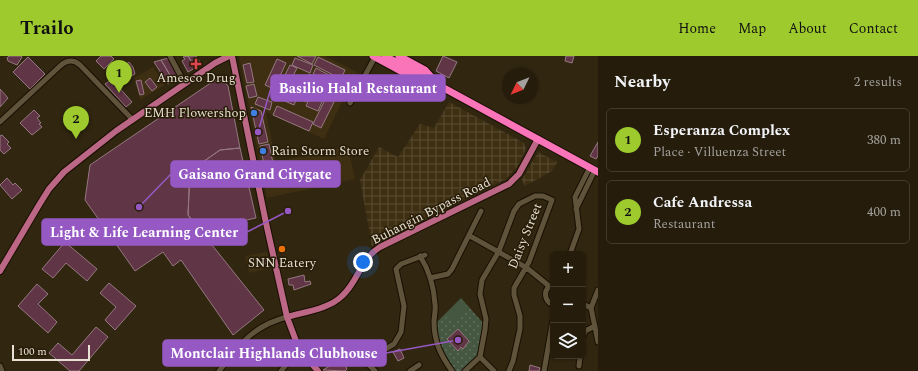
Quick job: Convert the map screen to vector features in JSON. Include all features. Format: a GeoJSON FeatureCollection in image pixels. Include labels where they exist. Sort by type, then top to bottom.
{"type":"FeatureCollection","features":[{"type":"Feature","properties":{"kind":"highway"},"geometry":{"type":"LineString","coordinates":[[385,56],[594,170]]}},
{"type":"Feature","properties":{"kind":"highway"},"geometry":{"type":"LineString","coordinates":[[399,56],[425,70],[439,85]]}},
{"type":"Feature","properties":{"kind":"highway"},"geometry":{"type":"LineString","coordinates":[[374,57],[419,81],[439,85]]}},
{"type":"Feature","properties":{"kind":"main road"},"geometry":{"type":"LineString","coordinates":[[0,271],[2,263],[39,205],[58,179],[83,156],[132,120],[230,56],[287,317],[299,349],[318,371]]}},
{"type":"Feature","properties":{"kind":"main road","name":"Buhangin Bypass Road"},"geometry":{"type":"LineString","coordinates":[[287,317],[337,300],[349,288],[365,259],[380,247],[509,184],[519,174],[538,139]]}},
{"type":"Feature","properties":{"kind":"street"},"geometry":{"type":"LineString","coordinates":[[170,56],[185,84]]}},
{"type":"Feature","properties":{"kind":"street"},"geometry":{"type":"LineString","coordinates":[[350,103],[374,57]]}},
{"type":"Feature","properties":{"kind":"street"},"geometry":{"type":"LineString","coordinates":[[0,122],[60,66],[69,61],[73,61],[80,65],[132,120]]}},
{"type":"Feature","properties":{"kind":"street"},"geometry":{"type":"LineString","coordinates":[[571,251],[579,230],[576,210],[580,191],[594,170]]}},
{"type":"Feature","properties":{"kind":"street","name":"Daisy Street"},"geometry":{"type":"LineString","coordinates":[[499,251],[514,211],[519,204],[529,198],[539,196],[552,200],[527,268],[514,288],[514,295],[521,322],[513,361],[509,371]]}},
{"type":"Feature","properties":{"kind":"street"},"geometry":{"type":"LineString","coordinates":[[430,278],[448,274],[470,236],[481,211]]}},
{"type":"Feature","properties":{"kind":"street"},"geometry":{"type":"LineString","coordinates":[[470,236],[499,251],[550,284]]}},
{"type":"Feature","properties":{"kind":"street"},"geometry":{"type":"LineString","coordinates":[[465,371],[480,357],[486,324],[480,294],[482,280],[499,251]]}},
{"type":"Feature","properties":{"kind":"street"},"geometry":{"type":"LineString","coordinates":[[375,371],[365,361],[394,344],[399,337],[404,306],[396,269],[401,264],[423,256],[430,278],[435,305],[434,324],[436,340],[441,355],[452,371]]}},
{"type":"Feature","properties":{"kind":"street"},"geometry":{"type":"LineString","coordinates":[[550,286],[546,291],[545,297],[550,303]]}},
{"type":"Feature","properties":{"kind":"street"},"geometry":{"type":"LineString","coordinates":[[598,290],[591,308],[598,342]]}},
{"type":"Feature","properties":{"kind":"street"},"geometry":{"type":"LineString","coordinates":[[586,306],[591,308]]}},
{"type":"Feature","properties":{"kind":"street"},"geometry":{"type":"LineString","coordinates":[[219,371],[237,348],[255,330],[265,324],[287,317]]}},
{"type":"Feature","properties":{"kind":"street"},"geometry":{"type":"LineString","coordinates":[[544,371],[552,323]]}},
{"type":"Feature","properties":{"kind":"street"},"geometry":{"type":"LineString","coordinates":[[586,330],[595,326]]}},
{"type":"Feature","properties":{"kind":"street"},"geometry":{"type":"LineString","coordinates":[[281,371],[299,349]]}},
{"type":"Feature","properties":{"kind":"street"},"geometry":{"type":"LineString","coordinates":[[480,357],[494,371]]}},
{"type":"Feature","properties":{"kind":"street"},"geometry":{"type":"LineString","coordinates":[[579,366],[580,359]]}},
{"type":"Feature","properties":{"kind":"street"},"geometry":{"type":"LineString","coordinates":[[410,371],[419,365]]}},
{"type":"Feature","properties":{"kind":"street"},"geometry":{"type":"LineString","coordinates":[[0,366],[2,371]]}},
{"type":"Feature","properties":{"kind":"shaded area"},"geometry":{"type":"Polygon","coordinates":[[[239,56],[325,56],[357,72],[324,139],[266,112],[276,162],[348,147],[355,179],[267,198],[239,56]]]}},
{"type":"Feature","properties":{"kind":"shaded area"},"geometry":{"type":"Polygon","coordinates":[[[153,67],[165,85],[140,100],[134,78],[153,67]]]}},
{"type":"Feature","properties":{"kind":"shaded area"},"geometry":{"type":"Polygon","coordinates":[[[449,102],[524,143],[526,149],[518,166],[506,179],[372,246],[360,180],[379,147],[398,157],[420,124],[434,128],[449,102]]]}},
{"type":"Feature","properties":{"kind":"shaded area"},"geometry":{"type":"Polygon","coordinates":[[[538,152],[557,162],[552,171],[525,186],[522,180],[538,152]]]}},
{"type":"Feature","properties":{"kind":"shaded area"},"geometry":{"type":"Polygon","coordinates":[[[267,252],[271,268],[249,273],[245,256],[267,252]]]}},
{"type":"Feature","properties":{"kind":"green space"},"geometry":{"type":"Polygon","coordinates":[[[461,298],[483,323],[477,357],[462,371],[456,371],[451,366],[442,349],[437,322],[461,298]]]}},
{"type":"Feature","properties":{"kind":"green space"},"geometry":{"type":"Polygon","coordinates":[[[462,301],[469,309],[456,322],[448,314],[462,301]]]}},
{"type":"Feature","properties":{"kind":"building"},"geometry":{"type":"Polygon","coordinates":[[[9,56],[22,57],[17,65],[8,61],[7,58],[9,56]]]}},
{"type":"Feature","properties":{"kind":"building"},"geometry":{"type":"Polygon","coordinates":[[[101,56],[111,56],[114,59],[104,69],[96,61],[101,56]]]}},
{"type":"Feature","properties":{"kind":"building"},"geometry":{"type":"Polygon","coordinates":[[[188,56],[196,56],[201,64],[195,68],[188,56]]]}},
{"type":"Feature","properties":{"kind":"building"},"geometry":{"type":"Polygon","coordinates":[[[188,56],[195,68],[188,72],[182,61],[185,59],[183,57],[188,56]]]}},
{"type":"Feature","properties":{"kind":"building"},"geometry":{"type":"Polygon","coordinates":[[[297,56],[316,56],[312,64],[297,56]]]}},
{"type":"Feature","properties":{"kind":"building"},"geometry":{"type":"Polygon","coordinates":[[[443,56],[457,62],[449,78],[436,71],[443,56]]]}},
{"type":"Feature","properties":{"kind":"building"},"geometry":{"type":"Polygon","coordinates":[[[566,56],[574,56],[572,63],[565,61],[566,56]]]}},
{"type":"Feature","properties":{"kind":"building"},"geometry":{"type":"Polygon","coordinates":[[[28,57],[45,74],[30,89],[13,72],[28,57]]]}},
{"type":"Feature","properties":{"kind":"building"},"geometry":{"type":"Polygon","coordinates":[[[318,57],[345,70],[341,79],[314,65],[318,57]]]}},
{"type":"Feature","properties":{"kind":"building"},"geometry":{"type":"Polygon","coordinates":[[[169,58],[179,78],[174,82],[161,60],[169,58]]]}},
{"type":"Feature","properties":{"kind":"building"},"geometry":{"type":"Polygon","coordinates":[[[295,58],[313,65],[310,73],[292,65],[295,58]]]}},
{"type":"Feature","properties":{"kind":"building"},"geometry":{"type":"Polygon","coordinates":[[[277,59],[286,63],[274,89],[265,85],[277,59]]]}},
{"type":"Feature","properties":{"kind":"building"},"geometry":{"type":"Polygon","coordinates":[[[161,60],[173,80],[168,84],[154,62],[161,60]]]}},
{"type":"Feature","properties":{"kind":"building"},"geometry":{"type":"Polygon","coordinates":[[[129,62],[133,67],[135,74],[116,84],[132,102],[126,107],[105,84],[126,70],[123,67],[129,62]]]}},
{"type":"Feature","properties":{"kind":"building"},"geometry":{"type":"Polygon","coordinates":[[[250,63],[254,82],[247,83],[243,65],[250,63]]]}},
{"type":"Feature","properties":{"kind":"building"},"geometry":{"type":"Polygon","coordinates":[[[290,65],[297,68],[285,92],[278,89],[290,65]]]}},
{"type":"Feature","properties":{"kind":"building"},"geometry":{"type":"Polygon","coordinates":[[[316,68],[329,75],[326,81],[313,74],[316,68]]]}},
{"type":"Feature","properties":{"kind":"building"},"geometry":{"type":"Polygon","coordinates":[[[309,74],[318,78],[306,102],[297,98],[309,74]]]}},
{"type":"Feature","properties":{"kind":"building"},"geometry":{"type":"Polygon","coordinates":[[[150,78],[157,87],[152,91],[145,82],[150,78]]]}},
{"type":"Feature","properties":{"kind":"building"},"geometry":{"type":"Polygon","coordinates":[[[318,79],[330,84],[318,111],[306,106],[318,79]]]}},
{"type":"Feature","properties":{"kind":"building"},"geometry":{"type":"Polygon","coordinates":[[[141,80],[144,94],[140,95],[136,81],[141,80]]]}},
{"type":"Feature","properties":{"kind":"building"},"geometry":{"type":"Polygon","coordinates":[[[218,80],[224,81],[228,86],[240,148],[220,150],[190,171],[188,215],[264,310],[233,335],[181,260],[173,266],[163,252],[135,271],[85,200],[90,165],[212,82],[218,80]]]}},
{"type":"Feature","properties":{"kind":"building"},"geometry":{"type":"Polygon","coordinates":[[[334,82],[342,86],[321,128],[313,124],[334,82]]]}},
{"type":"Feature","properties":{"kind":"building"},"geometry":{"type":"Polygon","coordinates":[[[254,84],[257,96],[249,98],[246,86],[254,84]]]}},
{"type":"Feature","properties":{"kind":"building"},"geometry":{"type":"Polygon","coordinates":[[[0,89],[8,98],[0,107],[0,89]]]}},
{"type":"Feature","properties":{"kind":"building"},"geometry":{"type":"Polygon","coordinates":[[[283,92],[297,98],[294,105],[280,99],[283,92]]]}},
{"type":"Feature","properties":{"kind":"building"},"geometry":{"type":"Polygon","coordinates":[[[258,97],[272,102],[270,110],[255,104],[258,97]]]}},
{"type":"Feature","properties":{"kind":"building"},"geometry":{"type":"Polygon","coordinates":[[[277,106],[313,122],[309,131],[273,115],[277,106]]]}},
{"type":"Feature","properties":{"kind":"building"},"geometry":{"type":"Polygon","coordinates":[[[251,107],[261,111],[268,142],[259,144],[251,107]]]}},
{"type":"Feature","properties":{"kind":"building"},"geometry":{"type":"Polygon","coordinates":[[[34,110],[40,116],[37,118],[42,127],[32,135],[20,123],[34,110]]]}},
{"type":"Feature","properties":{"kind":"building"},"geometry":{"type":"Polygon","coordinates":[[[2,135],[9,142],[7,144],[11,148],[4,154],[0,150],[0,136],[2,135]]]}},
{"type":"Feature","properties":{"kind":"building"},"geometry":{"type":"Polygon","coordinates":[[[598,142],[598,156],[596,159],[590,156],[598,142]]]}},
{"type":"Feature","properties":{"kind":"building"},"geometry":{"type":"Polygon","coordinates":[[[269,144],[273,163],[264,164],[260,146],[269,144]]]}},
{"type":"Feature","properties":{"kind":"building"},"geometry":{"type":"Polygon","coordinates":[[[240,148],[256,218],[200,230],[188,215],[190,171],[220,150],[240,148]]]}},
{"type":"Feature","properties":{"kind":"building"},"geometry":{"type":"Polygon","coordinates":[[[7,178],[13,185],[15,183],[22,190],[12,199],[0,185],[7,178]]]}},
{"type":"Feature","properties":{"kind":"building"},"geometry":{"type":"Polygon","coordinates":[[[65,242],[97,269],[87,281],[66,263],[53,278],[42,269],[65,242]]]}},
{"type":"Feature","properties":{"kind":"building"},"geometry":{"type":"Polygon","coordinates":[[[266,259],[267,263],[257,265],[256,261],[266,259]]]}},
{"type":"Feature","properties":{"kind":"building"},"geometry":{"type":"Polygon","coordinates":[[[304,275],[305,282],[310,281],[311,284],[294,290],[293,285],[289,285],[288,279],[304,275]]]}},
{"type":"Feature","properties":{"kind":"building"},"geometry":{"type":"Polygon","coordinates":[[[109,283],[136,306],[115,330],[105,320],[116,307],[100,293],[109,283]]]}},
{"type":"Feature","properties":{"kind":"building"},"geometry":{"type":"Polygon","coordinates":[[[37,284],[48,294],[38,304],[57,322],[48,333],[18,306],[37,284]]]}},
{"type":"Feature","properties":{"kind":"building"},"geometry":{"type":"Polygon","coordinates":[[[96,327],[108,337],[79,371],[70,371],[49,353],[58,343],[72,355],[96,327]]]}},
{"type":"Feature","properties":{"kind":"building"},"geometry":{"type":"Polygon","coordinates":[[[458,329],[469,341],[463,349],[461,347],[458,351],[447,339],[458,329]]]}},
{"type":"Feature","properties":{"kind":"building"},"geometry":{"type":"Polygon","coordinates":[[[400,349],[404,358],[398,361],[393,352],[400,349]]]}},
{"type":"Feature","properties":{"kind":"building"},"geometry":{"type":"Polygon","coordinates":[[[342,358],[347,369],[345,371],[323,370],[342,358]]]}},
{"type":"Feature","properties":{"kind":"building"},"geometry":{"type":"Polygon","coordinates":[[[530,365],[540,368],[539,371],[529,371],[530,365]]]}},
{"type":"Feature","properties":{"kind":"place","name":"Amesco Drug"},"geometry":{"type":"Point","coordinates":[196,64]}},
{"type":"Feature","properties":{"kind":"place","name":"Esperanza Complex"},"geometry":{"type":"Point","coordinates":[119,93]}},
{"type":"Feature","properties":{"kind":"place","name":"EMH Flowershop"},"geometry":{"type":"Point","coordinates":[254,113]}},
{"type":"Feature","properties":{"kind":"place","name":"Basilio Halal Restaurant"},"geometry":{"type":"Point","coordinates":[258,132]}},
{"type":"Feature","properties":{"kind":"place","name":"Cafe Andressa"},"geometry":{"type":"Point","coordinates":[76,139]}},
{"type":"Feature","properties":{"kind":"place","name":"Rain Storm Store"},"geometry":{"type":"Point","coordinates":[263,151]}},
{"type":"Feature","properties":{"kind":"place","name":"Gaisano Grand Citygate"},"geometry":{"type":"Point","coordinates":[139,207]}},
{"type":"Feature","properties":{"kind":"place","name":"Light & Life Learning Center"},"geometry":{"type":"Point","coordinates":[288,211]}},
{"type":"Feature","properties":{"kind":"place","name":"SNN Eatery"},"geometry":{"type":"Point","coordinates":[282,249]}},
{"type":"Feature","properties":{"kind":"place","name":"Montclair Highlands Clubhouse"},"geometry":{"type":"Point","coordinates":[458,340]}}]}
